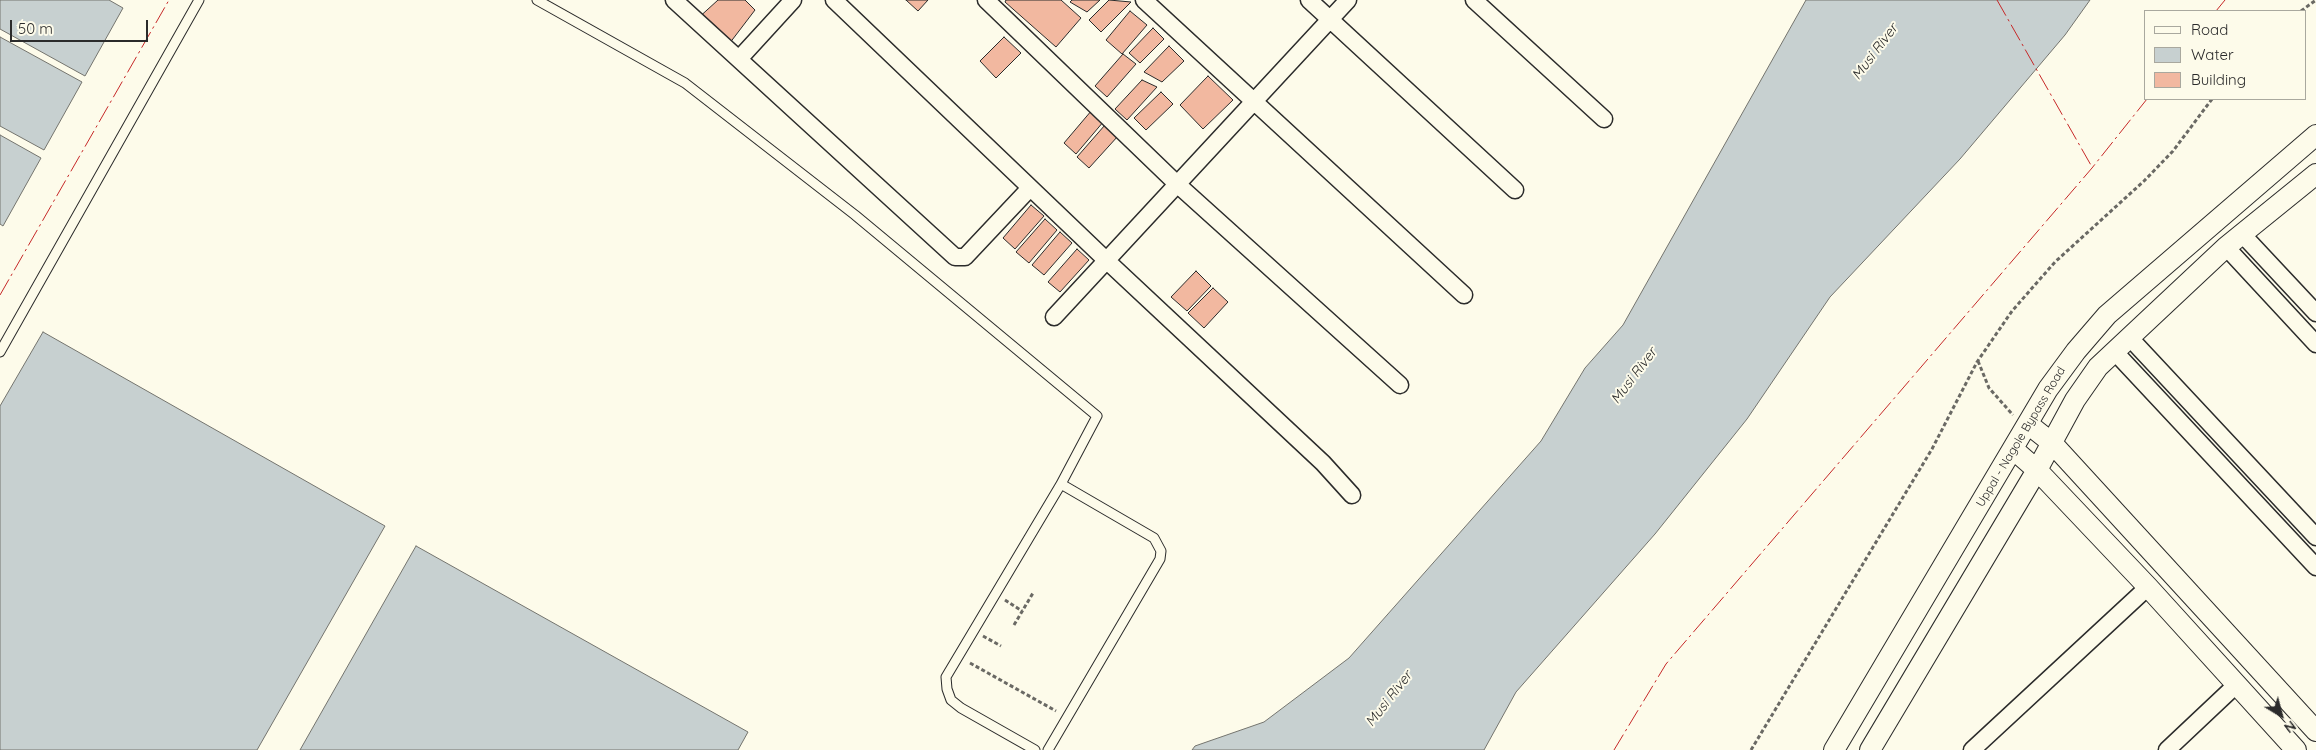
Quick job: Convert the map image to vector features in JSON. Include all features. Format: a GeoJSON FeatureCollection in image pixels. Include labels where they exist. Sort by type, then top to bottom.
{"type":"FeatureCollection","features":[{"type":"Feature","properties":{"kind":"street"},"geometry":{"type":"LineString","coordinates":[[674,0],[955,257],[965,257],[1030,188]]}},
{"type":"Feature","properties":{"kind":"street"},"geometry":{"type":"LineString","coordinates":[[739,59],[793,0]]}},
{"type":"Feature","properties":{"kind":"street"},"geometry":{"type":"LineString","coordinates":[[834,0],[1106,260],[1323,463],[1352,495]]}},
{"type":"Feature","properties":{"kind":"street"},"geometry":{"type":"LineString","coordinates":[[986,0],[1177,184],[1400,385]]}},
{"type":"Feature","properties":{"kind":"street"},"geometry":{"type":"LineString","coordinates":[[1144,0],[1464,295]]}},
{"type":"Feature","properties":{"kind":"street"},"geometry":{"type":"LineString","coordinates":[[1309,0],[1515,190]]}},
{"type":"Feature","properties":{"kind":"street"},"geometry":{"type":"LineString","coordinates":[[1054,317],[1348,0]]}},
{"type":"Feature","properties":{"kind":"street"},"geometry":{"type":"LineString","coordinates":[[1474,0],[1604,119]]}},
{"type":"Feature","properties":{"kind":"street","name":"Uppal - Nagole Bypass Road"},"geometry":{"type":"LineString","coordinates":[[1834,750],[2028,424],[2076,350],[2107,315],[2316,135]]}},
{"type":"Feature","properties":{"kind":"street"},"geometry":{"type":"LineString","coordinates":[[1870,750],[2037,470],[2075,400],[2098,367],[2226,247],[2316,174]]}},
{"type":"Feature","properties":{"kind":"street"},"geometry":{"type":"LineString","coordinates":[[2243,235],[2316,313]]}},
{"type":"Feature","properties":{"kind":"street"},"geometry":{"type":"LineString","coordinates":[[2226,247],[2316,344]]}},
{"type":"Feature","properties":{"kind":"street"},"geometry":{"type":"LineString","coordinates":[[2121,344],[2316,537]]}},
{"type":"Feature","properties":{"kind":"street"},"geometry":{"type":"LineString","coordinates":[[2121,344],[2316,567]]}},
{"type":"Feature","properties":{"kind":"street"},"geometry":{"type":"LineString","coordinates":[[2028,424],[2052,443],[2316,731]]}},
{"type":"Feature","properties":{"kind":"street"},"geometry":{"type":"LineString","coordinates":[[2013,449],[2037,470],[2148,587],[2296,750]]}},
{"type":"Feature","properties":{"kind":"street"},"geometry":{"type":"LineString","coordinates":[[1972,750],[2148,587]]}},
{"type":"Feature","properties":{"kind":"street"},"geometry":{"type":"LineString","coordinates":[[2167,750],[2236,685]]}},
{"type":"Feature","properties":{"kind":"lane"},"geometry":{"type":"LineString","coordinates":[[0,352],[199,0]]}},
{"type":"Feature","properties":{"kind":"lane"},"geometry":{"type":"LineString","coordinates":[[537,0],[685,83],[854,215],[1096,416],[1061,484],[946,678],[947,690],[952,700],[961,708],[1035,750]]}},
{"type":"Feature","properties":{"kind":"lane"},"geometry":{"type":"LineString","coordinates":[[1048,750],[1160,559],[1160,551],[1154,538],[1061,484]]}},
{"type":"Feature","properties":{"kind":"path"},"geometry":{"type":"LineString","coordinates":[[2302,10],[2316,0]]}},
{"type":"Feature","properties":{"kind":"path"},"geometry":{"type":"LineString","coordinates":[[1751,750],[1932,450],[1978,361],[2012,311],[2055,262],[2173,152],[2211,100]]}},
{"type":"Feature","properties":{"kind":"path"},"geometry":{"type":"LineString","coordinates":[[1978,361],[1989,388],[1997,399],[2015,417],[2028,424]]}},
{"type":"Feature","properties":{"kind":"path"},"geometry":{"type":"LineString","coordinates":[[1014,625],[1033,593]]}},
{"type":"Feature","properties":{"kind":"path"},"geometry":{"type":"LineString","coordinates":[[996,595],[1022,611]]}},
{"type":"Feature","properties":{"kind":"path"},"geometry":{"type":"LineString","coordinates":[[974,631],[1001,646]]}},
{"type":"Feature","properties":{"kind":"path"},"geometry":{"type":"LineString","coordinates":[[958,657],[1067,718]]}},
{"type":"Feature","properties":{"kind":"water"},"geometry":{"type":"Polygon","coordinates":[[[0,0],[109,0],[123,8],[85,76],[0,29],[0,0]]]}},
{"type":"Feature","properties":{"kind":"water","name":"Musi River"},"geometry":{"type":"Polygon","coordinates":[[[1806,0],[2090,0],[2065,35],[1960,159],[1830,297],[1747,419],[1655,534],[1516,692],[1484,750],[1192,750],[1195,746],[1264,722],[1349,658],[1541,441],[1585,368],[1623,325],[1806,0]]]}},
{"type":"Feature","properties":{"kind":"water"},"geometry":{"type":"Polygon","coordinates":[[[0,37],[82,82],[44,150],[0,126],[0,37]]]}},
{"type":"Feature","properties":{"kind":"water"},"geometry":{"type":"Polygon","coordinates":[[[0,135],[41,158],[3,226],[0,224],[0,135]]]}},
{"type":"Feature","properties":{"kind":"water"},"geometry":{"type":"Polygon","coordinates":[[[43,332],[385,526],[257,750],[0,750],[0,406],[43,332]]]}},
{"type":"Feature","properties":{"kind":"water"},"geometry":{"type":"Polygon","coordinates":[[[416,546],[748,732],[738,750],[300,750],[416,546]]]}},
{"type":"Feature","properties":{"kind":"building"},"geometry":{"type":"Polygon","coordinates":[[[718,0],[745,0],[755,10],[726,48],[696,20],[718,0]]]}},
{"type":"Feature","properties":{"kind":"building"},"geometry":{"type":"Polygon","coordinates":[[[906,0],[928,0],[918,11],[906,0]]]}},
{"type":"Feature","properties":{"kind":"building"},"geometry":{"type":"Polygon","coordinates":[[[1006,0],[1061,0],[1081,18],[1056,47],[1005,2],[1006,0]]]}},
{"type":"Feature","properties":{"kind":"building"},"geometry":{"type":"Polygon","coordinates":[[[1072,0],[1100,0],[1087,12],[1070,2],[1072,0]]]}},
{"type":"Feature","properties":{"kind":"building"},"geometry":{"type":"Polygon","coordinates":[[[1109,0],[1131,2],[1101,32],[1089,20],[1109,0]]]}},
{"type":"Feature","properties":{"kind":"building"},"geometry":{"type":"Polygon","coordinates":[[[1130,11],[1147,25],[1122,54],[1106,40],[1130,11]]]}},
{"type":"Feature","properties":{"kind":"building"},"geometry":{"type":"Polygon","coordinates":[[[1153,28],[1164,39],[1140,63],[1129,53],[1153,28]]]}},
{"type":"Feature","properties":{"kind":"building"},"geometry":{"type":"Polygon","coordinates":[[[1004,37],[1021,53],[996,78],[980,61],[1004,37]]]}},
{"type":"Feature","properties":{"kind":"building"},"geometry":{"type":"Polygon","coordinates":[[[1169,46],[1184,61],[1162,82],[1144,72],[1169,46]]]}},
{"type":"Feature","properties":{"kind":"building"},"geometry":{"type":"Polygon","coordinates":[[[1123,54],[1136,64],[1107,97],[1095,86],[1123,54]]]}},
{"type":"Feature","properties":{"kind":"building"},"geometry":{"type":"Polygon","coordinates":[[[1208,76],[1233,100],[1203,129],[1180,105],[1208,76]]]}},
{"type":"Feature","properties":{"kind":"building"},"geometry":{"type":"Polygon","coordinates":[[[1142,80],[1157,87],[1127,120],[1115,109],[1142,80]]]}},
{"type":"Feature","properties":{"kind":"building"},"geometry":{"type":"Polygon","coordinates":[[[1161,92],[1173,104],[1146,130],[1134,118],[1161,92]]]}},
{"type":"Feature","properties":{"kind":"building"},"geometry":{"type":"Polygon","coordinates":[[[1092,110],[1104,121],[1076,154],[1064,143],[1092,110]]]}},
{"type":"Feature","properties":{"kind":"building"},"geometry":{"type":"Polygon","coordinates":[[[1105,125],[1118,136],[1089,168],[1077,157],[1105,125]]]}},
{"type":"Feature","properties":{"kind":"building"},"geometry":{"type":"Polygon","coordinates":[[[1031,205],[1044,216],[1015,249],[1003,238],[1031,205]]]}},
{"type":"Feature","properties":{"kind":"building"},"geometry":{"type":"Polygon","coordinates":[[[1045,219],[1057,230],[1029,263],[1016,252],[1045,219]]]}},
{"type":"Feature","properties":{"kind":"building"},"geometry":{"type":"Polygon","coordinates":[[[1060,232],[1072,243],[1044,275],[1032,265],[1060,232]]]}},
{"type":"Feature","properties":{"kind":"building"},"geometry":{"type":"Polygon","coordinates":[[[1077,249],[1089,260],[1060,292],[1048,282],[1077,249]]]}},
{"type":"Feature","properties":{"kind":"building"},"geometry":{"type":"Polygon","coordinates":[[[1196,271],[1211,286],[1187,311],[1171,297],[1196,271]]]}},
{"type":"Feature","properties":{"kind":"building"},"geometry":{"type":"Polygon","coordinates":[[[1213,288],[1228,302],[1204,328],[1188,313],[1213,288]]]}},
{"type":"Feature","properties":{"kind":"power"},"geometry":{"type":"LineString","coordinates":[[0,295],[169,0]]}},
{"type":"Feature","properties":{"kind":"power"},"geometry":{"type":"LineString","coordinates":[[1997,0],[2092,167]]}},
{"type":"Feature","properties":{"kind":"power"},"geometry":{"type":"LineString","coordinates":[[2217,10],[2225,0]]}},
{"type":"Feature","properties":{"kind":"power"},"geometry":{"type":"LineString","coordinates":[[1614,750],[1666,664],[2092,168],[2146,100]]}}]}
